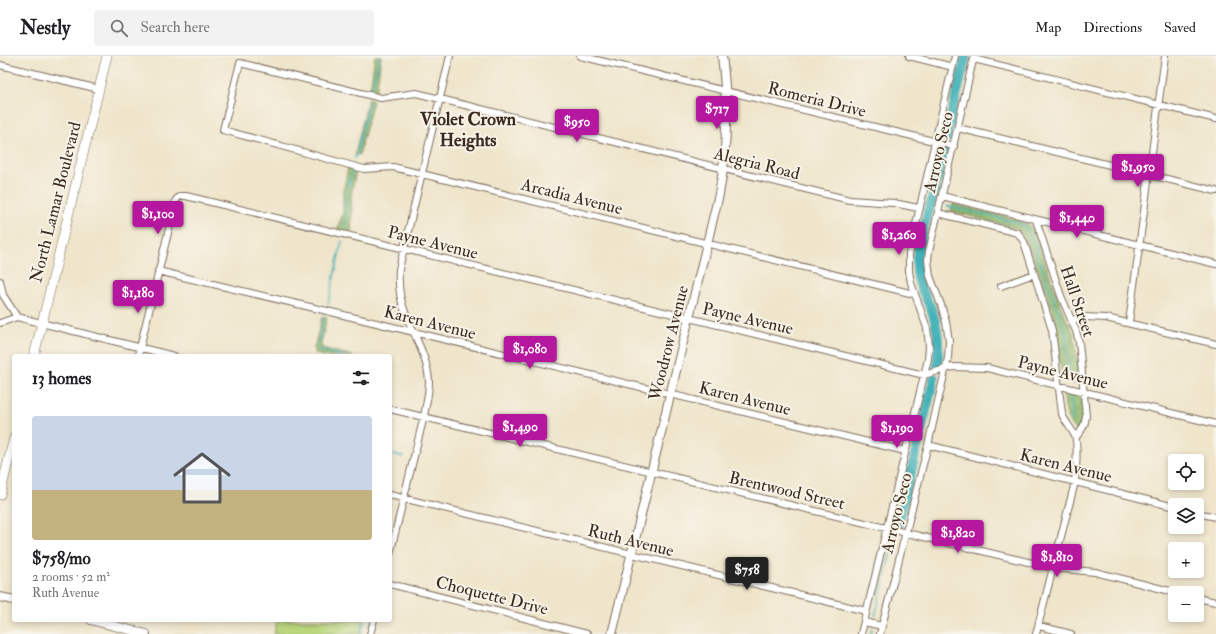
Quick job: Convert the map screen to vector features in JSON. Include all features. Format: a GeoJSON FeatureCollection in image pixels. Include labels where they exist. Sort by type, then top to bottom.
{"type":"FeatureCollection","features":[{"type":"Feature","properties":{"kind":"main road","name":"North Lamar Boulevard"},"geometry":{"type":"LineString","coordinates":[[34,354],[107,56]]}},
{"type":"Feature","properties":{"kind":"main road"},"geometry":{"type":"LineString","coordinates":[[0,492],[12,446]]}},
{"type":"Feature","properties":{"kind":"street"},"geometry":{"type":"LineString","coordinates":[[392,546],[424,416],[428,397],[429,381],[423,355],[404,311],[398,283],[399,269],[450,56]]}},
{"type":"Feature","properties":{"kind":"street","name":"Romeria Drive"},"geometry":{"type":"LineString","coordinates":[[580,56],[954,146]]}},
{"type":"Feature","properties":{"kind":"street","name":"Woodrow Avenue"},"geometry":{"type":"LineString","coordinates":[[612,634],[720,194],[724,169],[727,130],[726,91],[722,56]]}},
{"type":"Feature","properties":{"kind":"street"},"geometry":{"type":"LineString","coordinates":[[909,56],[953,66]]}},
{"type":"Feature","properties":{"kind":"street","name":"Arroyo Seco"},"geometry":{"type":"LineString","coordinates":[[861,634],[929,353],[928,333],[924,318],[914,294],[910,278],[908,259],[918,208],[936,141],[955,56]]}},
{"type":"Feature","properties":{"kind":"street"},"geometry":{"type":"LineString","coordinates":[[1129,322],[1164,56]]}},
{"type":"Feature","properties":{"kind":"street"},"geometry":{"type":"LineString","coordinates":[[974,57],[1216,119]]}},
{"type":"Feature","properties":{"kind":"street","name":"Arroyo Seco"},"geometry":{"type":"LineString","coordinates":[[880,634],[928,445],[945,370],[948,350],[946,322],[931,281],[928,268],[929,251],[974,57]]}},
{"type":"Feature","properties":{"kind":"street","name":"Alegria Road"},"geometry":{"type":"LineString","coordinates":[[223,130],[240,63],[381,98],[416,93],[850,200],[894,203],[918,208]]}},
{"type":"Feature","properties":{"kind":"street"},"geometry":{"type":"LineString","coordinates":[[0,65],[99,89]]}},
{"type":"Feature","properties":{"kind":"street"},"geometry":{"type":"LineString","coordinates":[[958,128],[1216,191]]}},
{"type":"Feature","properties":{"kind":"street","name":"Arcadia Avenue"},"geometry":{"type":"LineString","coordinates":[[223,130],[364,169],[393,167],[914,294]]}},
{"type":"Feature","properties":{"kind":"street","name":"Payne Avenue"},"geometry":{"type":"LineString","coordinates":[[158,271],[176,200],[180,196],[186,196],[924,375],[953,367],[987,368],[1216,424]]}},
{"type":"Feature","properties":{"kind":"street"},"geometry":{"type":"LineString","coordinates":[[942,196],[1216,264]]}},
{"type":"Feature","properties":{"kind":"street"},"geometry":{"type":"LineString","coordinates":[[938,213],[1018,233],[1024,242],[1052,330],[1062,414],[1076,437],[1075,482],[1036,634]]}},
{"type":"Feature","properties":{"kind":"street","name":"Hall Street"},"geometry":{"type":"LineString","coordinates":[[1036,220],[1061,296],[1072,320],[1079,342],[1086,416],[1082,431],[1076,437]]}},
{"type":"Feature","properties":{"kind":"street"},"geometry":{"type":"LineString","coordinates":[[138,354],[158,271]]}},
{"type":"Feature","properties":{"kind":"street","name":"Karen Avenue"},"geometry":{"type":"LineString","coordinates":[[158,271],[905,451]]}},
{"type":"Feature","properties":{"kind":"street"},"geometry":{"type":"LineString","coordinates":[[1001,286],[1034,274]]}},
{"type":"Feature","properties":{"kind":"street"},"geometry":{"type":"LineString","coordinates":[[0,281],[4,295],[16,317]]}},
{"type":"Feature","properties":{"kind":"street"},"geometry":{"type":"LineString","coordinates":[[0,324],[16,317],[166,354]]}},
{"type":"Feature","properties":{"kind":"street"},"geometry":{"type":"LineString","coordinates":[[1072,320],[1096,317],[1106,318],[1129,322],[1216,344]]}},
{"type":"Feature","properties":{"kind":"street","name":"Brentwood Street"},"geometry":{"type":"LineString","coordinates":[[392,409],[1053,568],[1095,572],[1168,590]]}},
{"type":"Feature","properties":{"kind":"street","name":"Karen Avenue"},"geometry":{"type":"LineString","coordinates":[[928,445],[1168,505]]}},
{"type":"Feature","properties":{"kind":"street","name":"Ruth Avenue"},"geometry":{"type":"LineString","coordinates":[[392,495],[866,611]]}},
{"type":"Feature","properties":{"kind":"street"},"geometry":{"type":"LineString","coordinates":[[1204,514],[1216,517]]}},
{"type":"Feature","properties":{"kind":"street","name":"Choquette Drive"},"geometry":{"type":"LineString","coordinates":[[392,585],[586,634]]}},
{"type":"Feature","properties":{"kind":"street"},"geometry":{"type":"LineString","coordinates":[[0,597],[12,600]]}},
{"type":"Feature","properties":{"kind":"street"},"geometry":{"type":"LineString","coordinates":[[1204,599],[1216,602]]}},
{"type":"Feature","properties":{"kind":"street"},"geometry":{"type":"LineString","coordinates":[[99,622],[145,634]]}},
{"type":"Feature","properties":{"kind":"street"},"geometry":{"type":"LineString","coordinates":[[370,634],[373,622]]}},
{"type":"Feature","properties":{"kind":"street"},"geometry":{"type":"LineString","coordinates":[[864,622],[882,626]]}},
{"type":"Feature","properties":{"kind":"street"},"geometry":{"type":"LineString","coordinates":[[1038,626],[1071,634]]}},
{"type":"Feature","properties":{"kind":"green space"},"geometry":{"type":"Polygon","coordinates":[[[375,56],[381,56],[376,94],[368,91],[371,83],[375,56]]]}},
{"type":"Feature","properties":{"kind":"green space"},"geometry":{"type":"Polygon","coordinates":[[[368,99],[373,101],[359,155],[355,154],[368,99]]]}},
{"type":"Feature","properties":{"kind":"green space"},"geometry":{"type":"Polygon","coordinates":[[[348,168],[356,171],[351,196],[351,232],[337,229],[343,213],[343,192],[348,168]]]}},
{"type":"Feature","properties":{"kind":"green space"},"geometry":{"type":"Polygon","coordinates":[[[953,204],[1020,220],[1028,224],[1034,231],[1063,312],[1074,334],[1079,379],[1078,382],[1073,384],[1069,383],[1063,376],[1059,360],[1054,316],[1038,270],[1022,234],[1018,229],[951,211],[953,204]]]}},
{"type":"Feature","properties":{"kind":"green space"},"geometry":{"type":"Polygon","coordinates":[[[322,317],[327,318],[321,344],[322,348],[345,354],[317,354],[314,353],[322,317]]]}},
{"type":"Feature","properties":{"kind":"green space"},"geometry":{"type":"Polygon","coordinates":[[[1067,392],[1081,394],[1083,417],[1078,430],[1075,430],[1066,415],[1064,394],[1067,392]]]}},
{"type":"Feature","properties":{"kind":"green space"},"geometry":{"type":"Polygon","coordinates":[[[277,622],[364,622],[361,634],[274,634],[277,622]]]}},
{"type":"Feature","properties":{"kind":"waterway"},"geometry":{"type":"LineString","coordinates":[[371,91],[380,56]]}},
{"type":"Feature","properties":{"kind":"waterway"},"geometry":{"type":"LineString","coordinates":[[946,138],[966,56]]}},
{"type":"Feature","properties":{"kind":"waterway"},"geometry":{"type":"LineString","coordinates":[[355,158],[369,102]]}},
{"type":"Feature","properties":{"kind":"waterway"},"geometry":{"type":"LineString","coordinates":[[937,366],[938,347],[935,320],[919,282],[917,262],[919,244],[944,148]]}},
{"type":"Feature","properties":{"kind":"waterway"},"geometry":{"type":"LineString","coordinates":[[345,228],[347,193],[352,171]]}},
{"type":"Feature","properties":{"kind":"waterway"},"geometry":{"type":"LineString","coordinates":[[947,206],[1015,222],[1024,226],[1033,240],[1066,334],[1069,379]]}},
{"type":"Feature","properties":{"kind":"waterway"},"geometry":{"type":"LineString","coordinates":[[328,304],[342,241]]}},
{"type":"Feature","properties":{"kind":"waterway"},"geometry":{"type":"LineString","coordinates":[[324,317],[318,346],[319,350],[336,354]]}},
{"type":"Feature","properties":{"kind":"waterway"},"geometry":{"type":"LineString","coordinates":[[898,525],[934,378]]}},
{"type":"Feature","properties":{"kind":"waterway"},"geometry":{"type":"LineString","coordinates":[[1071,396],[1073,422]]}},
{"type":"Feature","properties":{"kind":"waterway"},"geometry":{"type":"LineString","coordinates":[[392,454],[403,457]]}},
{"type":"Feature","properties":{"kind":"waterway"},"geometry":{"type":"LineString","coordinates":[[875,616],[895,535]]}},
{"type":"Feature","properties":{"kind":"waterway"},"geometry":{"type":"LineString","coordinates":[[361,634],[364,622]]}},
{"type":"Feature","properties":{"kind":"waterway"},"geometry":{"type":"LineString","coordinates":[[871,634],[872,629]]}},
{"type":"Feature","properties":{"kind":"district","name":"Violet Crown Heights"},"geometry":{"type":"Point","coordinates":[468,129]}}]}
